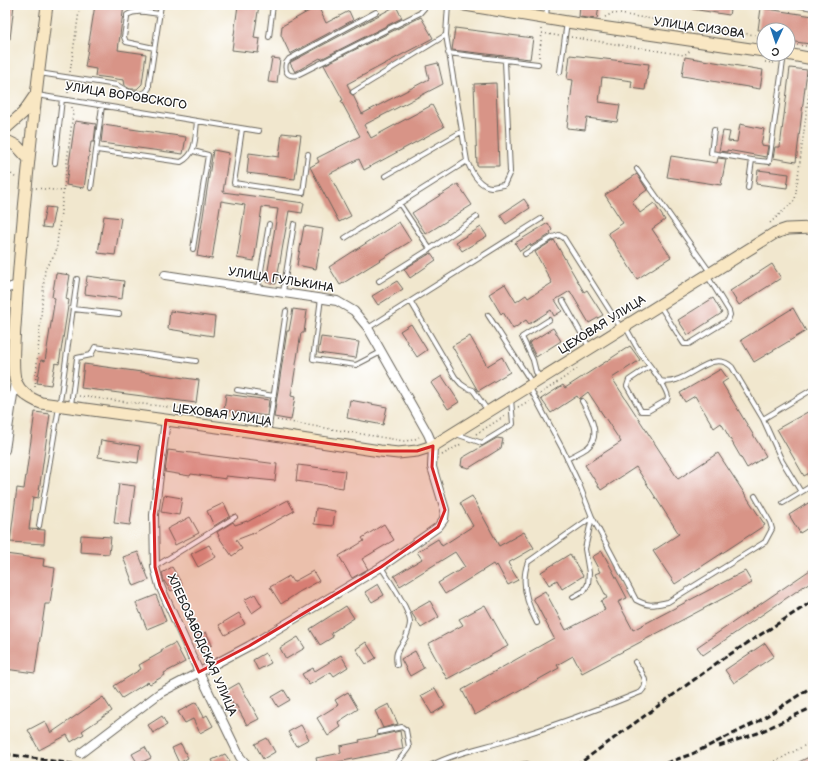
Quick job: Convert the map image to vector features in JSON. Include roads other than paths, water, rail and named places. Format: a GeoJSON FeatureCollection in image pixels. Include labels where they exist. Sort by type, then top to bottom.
{"type":"FeatureCollection","features":[{"type":"Feature","properties":{"kind":"main road"},"geometry":{"type":"LineString","coordinates":[[15,381],[14,351],[17,285],[28,158],[47,5]]}},
{"type":"Feature","properties":{"kind":"main road","name":"УЛИЦА СИЗОВА"},"geometry":{"type":"LineString","coordinates":[[470,5],[544,21],[567,22],[756,55]]}},
{"type":"Feature","properties":{"kind":"main road"},"geometry":{"type":"LineString","coordinates":[[796,60],[812,64]]}},
{"type":"Feature","properties":{"kind":"main road"},"geometry":{"type":"LineString","coordinates":[[5,129],[23,113],[35,95]]}},
{"type":"Feature","properties":{"kind":"main road"},"geometry":{"type":"LineString","coordinates":[[5,140],[17,146],[28,158]]}},
{"type":"Feature","properties":{"kind":"main road","name":"ЦЕХОВАЯ УЛИЦА"},"geometry":{"type":"LineString","coordinates":[[15,381],[26,395],[34,400],[59,406],[268,434],[380,451],[398,453],[417,452],[433,446],[775,233],[797,224],[813,220]]}},
{"type":"Feature","properties":{"kind":"main road","name":"ЦЕХОВАЯ УЛИЦА"},"geometry":{"type":"LineString","coordinates":[[787,229],[813,228]]}},
{"type":"Feature","properties":{"kind":"street","name":"УЛИЦА ГУЛЬКИНА"},"geometry":{"type":"LineString","coordinates":[[165,275],[321,298],[336,301],[345,305],[354,311],[368,328],[428,434],[433,446]]}},
{"type":"Feature","properties":{"kind":"street"},"geometry":{"type":"LineString","coordinates":[[5,289],[17,285]]}},
{"type":"Feature","properties":{"kind":"street"},"geometry":{"type":"LineString","coordinates":[[5,450],[7,427],[15,381]]}},
{"type":"Feature","properties":{"kind":"street","name":"ХЛЕБОЗАВОДСКАЯ УЛИЦА"},"geometry":{"type":"LineString","coordinates":[[166,420],[154,516],[154,567],[160,586],[199,672],[240,757],[248,766]]}},
{"type":"Feature","properties":{"kind":"street"},"geometry":{"type":"LineString","coordinates":[[81,753],[160,693],[250,646],[381,567],[438,527],[444,519],[446,510],[432,467],[433,446]]}},
{"type":"Feature","properties":{"kind":"lane"},"geometry":{"type":"LineString","coordinates":[[38,73],[117,84],[129,92],[140,94],[146,92],[150,84],[161,5]]}},
{"type":"Feature","properties":{"kind":"lane"},"geometry":{"type":"LineString","coordinates":[[269,37],[273,5]]}},
{"type":"Feature","properties":{"kind":"lane"},"geometry":{"type":"LineString","coordinates":[[376,12],[289,59],[286,62],[286,71],[289,75],[297,75],[420,13],[428,5]]}},
{"type":"Feature","properties":{"kind":"lane"},"geometry":{"type":"LineString","coordinates":[[448,5],[446,36],[448,53],[467,161],[473,173],[480,182],[490,187],[504,185],[510,172],[505,61]]}},
{"type":"Feature","properties":{"kind":"lane"},"geometry":{"type":"LineString","coordinates":[[544,21],[547,5]]}},
{"type":"Feature","properties":{"kind":"lane"},"geometry":{"type":"LineString","coordinates":[[796,5],[813,8]]}},
{"type":"Feature","properties":{"kind":"lane"},"geometry":{"type":"LineString","coordinates":[[154,48],[126,42],[124,37],[127,15],[138,11],[160,14]]}},
{"type":"Feature","properties":{"kind":"lane"},"geometry":{"type":"LineString","coordinates":[[560,72],[567,22]]}},
{"type":"Feature","properties":{"kind":"lane"},"geometry":{"type":"LineString","coordinates":[[353,92],[446,36]]}},
{"type":"Feature","properties":{"kind":"lane"},"geometry":{"type":"LineString","coordinates":[[448,53],[538,64]]}},
{"type":"Feature","properties":{"kind":"lane"},"geometry":{"type":"LineString","coordinates":[[714,130],[711,153],[769,162],[784,62]]}},
{"type":"Feature","properties":{"kind":"lane","name":"УЛИЦА ВОРОВСКОГО"},"geometry":{"type":"LineString","coordinates":[[35,95],[259,132]]}},
{"type":"Feature","properties":{"kind":"lane"},"geometry":{"type":"LineString","coordinates":[[55,163],[62,99]]}},
{"type":"Feature","properties":{"kind":"lane"},"geometry":{"type":"LineString","coordinates":[[91,188],[102,106]]}},
{"type":"Feature","properties":{"kind":"lane"},"geometry":{"type":"LineString","coordinates":[[97,150],[181,162],[187,159],[193,152],[197,121]]}},
{"type":"Feature","properties":{"kind":"lane"},"geometry":{"type":"LineString","coordinates":[[242,129],[234,183],[303,193],[308,154]]}},
{"type":"Feature","properties":{"kind":"lane"},"geometry":{"type":"LineString","coordinates":[[385,176],[461,132]]}},
{"type":"Feature","properties":{"kind":"lane"},"geometry":{"type":"LineString","coordinates":[[193,152],[208,155],[193,248]]}},
{"type":"Feature","properties":{"kind":"lane"},"geometry":{"type":"LineString","coordinates":[[748,188],[752,160]]}},
{"type":"Feature","properties":{"kind":"lane"},"geometry":{"type":"LineString","coordinates":[[345,238],[467,161]]}},
{"type":"Feature","properties":{"kind":"lane"},"geometry":{"type":"LineString","coordinates":[[637,169],[709,274],[730,315],[728,320],[689,344],[684,344],[659,304]]}},
{"type":"Feature","properties":{"kind":"lane"},"geometry":{"type":"LineString","coordinates":[[399,203],[430,249]]}},
{"type":"Feature","properties":{"kind":"lane"},"geometry":{"type":"LineString","coordinates":[[379,281],[477,217]]}},
{"type":"Feature","properties":{"kind":"lane"},"geometry":{"type":"LineString","coordinates":[[368,328],[541,219]]}},
{"type":"Feature","properties":{"kind":"lane"},"geometry":{"type":"LineString","coordinates":[[258,288],[269,224]]}},
{"type":"Feature","properties":{"kind":"lane"},"geometry":{"type":"LineString","coordinates":[[283,292],[294,224]]}},
{"type":"Feature","properties":{"kind":"lane"},"geometry":{"type":"LineString","coordinates":[[525,254],[553,237],[559,235],[564,238],[623,327],[650,366],[668,393],[667,400],[648,411],[641,411],[627,386],[627,383],[628,380],[650,366]]}},
{"type":"Feature","properties":{"kind":"lane"},"geometry":{"type":"LineString","coordinates":[[39,526],[59,406],[77,279]]}},
{"type":"Feature","properties":{"kind":"lane"},"geometry":{"type":"LineString","coordinates":[[321,298],[313,359],[356,365],[381,352]]}},
{"type":"Feature","properties":{"kind":"lane"},"geometry":{"type":"LineString","coordinates":[[563,301],[589,348]]}},
{"type":"Feature","properties":{"kind":"lane"},"geometry":{"type":"LineString","coordinates":[[411,302],[455,377],[461,384],[473,390],[488,411]]}},
{"type":"Feature","properties":{"kind":"lane"},"geometry":{"type":"LineString","coordinates":[[73,309],[119,314]]}},
{"type":"Feature","properties":{"kind":"lane"},"geometry":{"type":"LineString","coordinates":[[268,434],[286,311]]}},
{"type":"Feature","properties":{"kind":"lane"},"geometry":{"type":"LineString","coordinates":[[488,315],[534,383],[592,517],[636,600],[645,605],[656,605],[668,602],[765,542],[772,529],[770,522],[755,496]]}},
{"type":"Feature","properties":{"kind":"lane"},"geometry":{"type":"LineString","coordinates":[[534,383],[536,372],[533,360],[522,337],[549,320]]}},
{"type":"Feature","properties":{"kind":"lane"},"geometry":{"type":"LineString","coordinates":[[71,408],[77,358],[91,355],[95,347],[196,361]]}},
{"type":"Feature","properties":{"kind":"lane"},"geometry":{"type":"LineString","coordinates":[[660,381],[676,380],[710,362],[722,360],[727,361],[763,418],[782,461],[801,492]]}},
{"type":"Feature","properties":{"kind":"lane"},"geometry":{"type":"LineString","coordinates":[[763,418],[813,389]]}},
{"type":"Feature","properties":{"kind":"lane"},"geometry":{"type":"LineString","coordinates":[[237,390],[274,396]]}},
{"type":"Feature","properties":{"kind":"lane"},"geometry":{"type":"LineString","coordinates":[[453,433],[482,443],[513,424],[511,397]]}},
{"type":"Feature","properties":{"kind":"lane"},"geometry":{"type":"LineString","coordinates":[[567,459],[588,447],[593,438],[594,430],[592,420],[582,401]]}},
{"type":"Feature","properties":{"kind":"lane"},"geometry":{"type":"LineString","coordinates":[[783,503],[813,485]]}},
{"type":"Feature","properties":{"kind":"lane"},"geometry":{"type":"LineString","coordinates":[[154,567],[235,517]]}},
{"type":"Feature","properties":{"kind":"lane"},"geometry":{"type":"LineString","coordinates":[[573,597],[584,591],[588,584],[589,573],[586,549],[592,517]]}},
{"type":"Feature","properties":{"kind":"lane"},"geometry":{"type":"LineString","coordinates":[[537,623],[531,611],[524,584],[524,572],[528,562],[592,517]]}},
{"type":"Feature","properties":{"kind":"lane"},"geometry":{"type":"LineString","coordinates":[[381,567],[406,610],[410,621],[406,637],[397,650],[397,665]]}},
{"type":"Feature","properties":{"kind":"lane"},"geometry":{"type":"LineString","coordinates":[[430,766],[442,760],[602,708],[640,692],[645,688],[646,682],[635,662]]}},
{"type":"Feature","properties":{"kind":"lane"},"geometry":{"type":"LineString","coordinates":[[380,732],[402,728],[406,730],[410,747],[395,766]]}},
{"type":"Feature","properties":{"kind":"lane"},"geometry":{"type":"LineString","coordinates":[[513,766],[527,764]]}},
{"type":"Feature","properties":{"kind":"railway"},"geometry":{"type":"LineString","coordinates":[[576,766],[721,660],[813,601]]}},
{"type":"Feature","properties":{"kind":"railway"},"geometry":{"type":"LineString","coordinates":[[658,766],[692,754],[759,721],[813,686]]}},
{"type":"Feature","properties":{"kind":"railway"},"geometry":{"type":"LineString","coordinates":[[719,746],[758,733],[813,707]]}},
{"type":"Feature","properties":{"kind":"railway"},"geometry":{"type":"LineString","coordinates":[[5,754],[87,766]]}}]}
